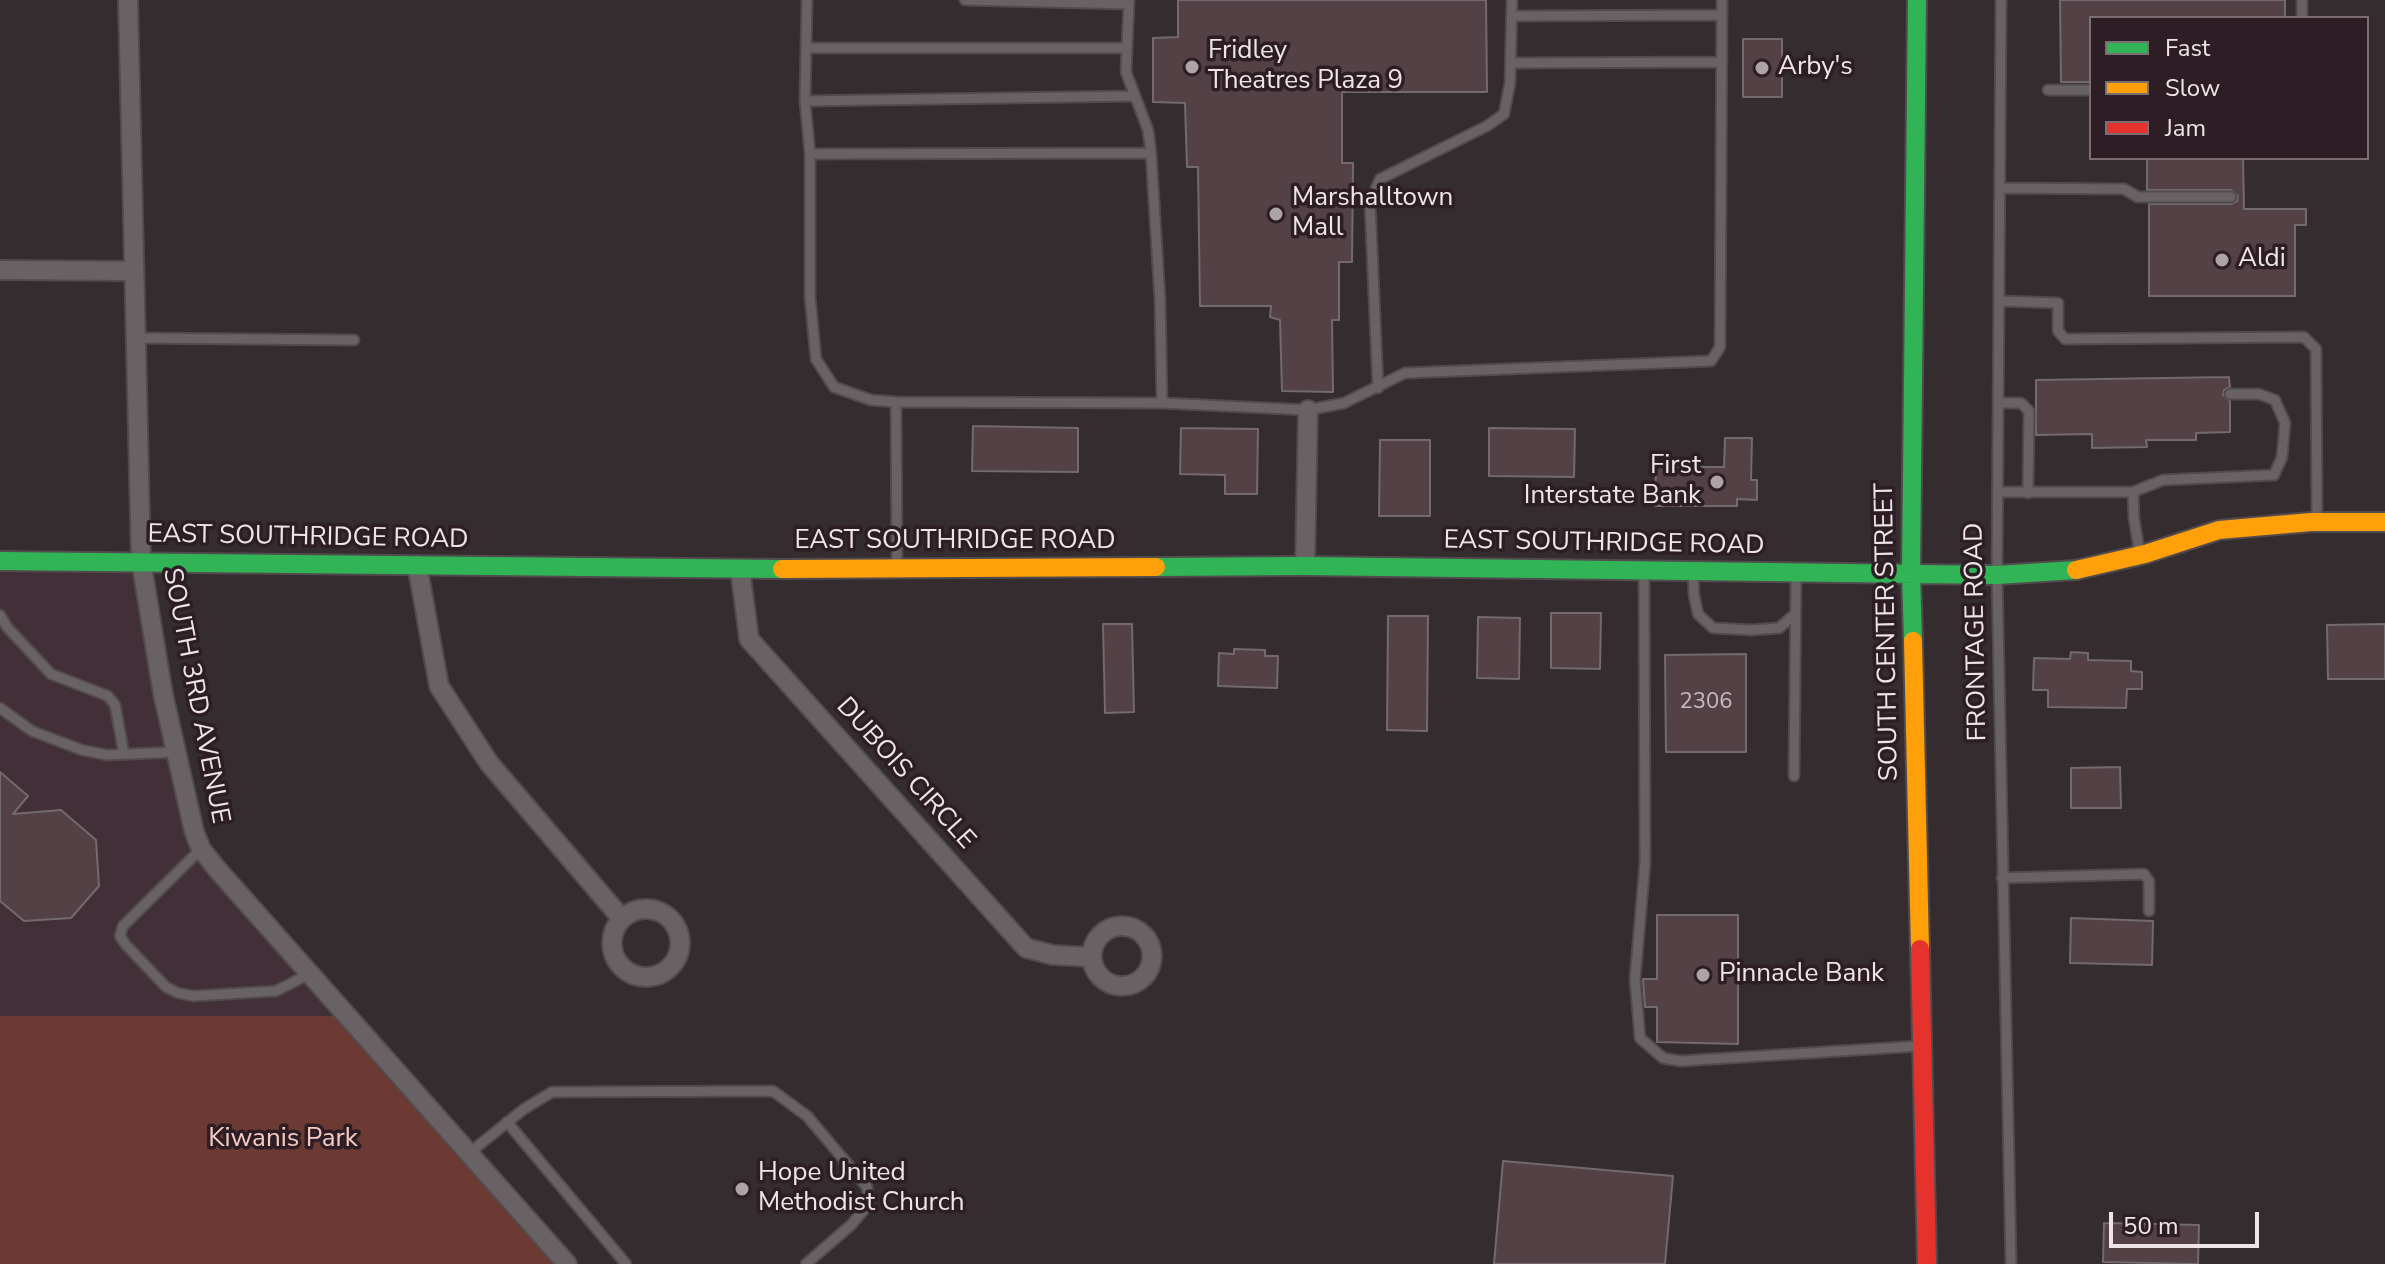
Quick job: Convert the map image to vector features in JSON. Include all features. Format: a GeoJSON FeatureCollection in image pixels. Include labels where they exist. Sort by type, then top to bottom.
{"type":"FeatureCollection","features":[{"type":"Feature","properties":{"kind":"street","name":"SOUTH 3RD AVENUE"},"geometry":{"type":"LineString","coordinates":[[128,0],[141,561],[187,808],[201,849],[567,1264]]}},
{"type":"Feature","properties":{"kind":"street","name":"SOUTH CENTER STREET"},"geometry":{"type":"LineString","coordinates":[[1917,0],[1911,574],[1927,1264]]}},
{"type":"Feature","properties":{"kind":"street"},"geometry":{"type":"LineString","coordinates":[[0,270],[134,271]]}},
{"type":"Feature","properties":{"kind":"street"},"geometry":{"type":"LineString","coordinates":[[1305,566],[1308,410]]}},
{"type":"Feature","properties":{"kind":"street","name":"EAST SOUTHRIDGE ROAD"},"geometry":{"type":"LineString","coordinates":[[0,561],[740,569],[1305,566],[1997,575],[2075,570],[2140,555],[2219,530],[2317,522],[2385,522]]}},
{"type":"Feature","properties":{"kind":"street"},"geometry":{"type":"LineString","coordinates":[[417,565],[439,686],[489,763],[622,919]]}},
{"type":"Feature","properties":{"kind":"street","name":"DUBOIS CIRCLE"},"geometry":{"type":"LineString","coordinates":[[740,569],[749,639],[1026,948],[1053,955],[1091,957]]}},
{"type":"Feature","properties":{"kind":"lane"},"geometry":{"type":"LineString","coordinates":[[807,0],[805,101],[810,154],[810,297],[816,359],[834,387],[871,400],[896,402],[1162,403],[1308,410],[1344,403],[1405,373],[1711,361],[1720,347],[1722,0]]}},
{"type":"Feature","properties":{"kind":"lane"},"geometry":{"type":"LineString","coordinates":[[965,0],[1129,2],[1126,72],[1148,130],[1151,153],[1160,300],[1162,403]]}},
{"type":"Feature","properties":{"kind":"lane"},"geometry":{"type":"LineString","coordinates":[[1378,388],[1370,203],[1380,179],[1487,126],[1504,114],[1510,83],[1512,0]]}},
{"type":"Feature","properties":{"kind":"lane","name":"FRONTAGE ROAD"},"geometry":{"type":"LineString","coordinates":[[2001,0],[1997,575],[2011,1264]]}},
{"type":"Feature","properties":{"kind":"lane"},"geometry":{"type":"LineString","coordinates":[[1512,16],[1722,15]]}},
{"type":"Feature","properties":{"kind":"lane"},"geometry":{"type":"LineString","coordinates":[[806,48],[1127,48]]}},
{"type":"Feature","properties":{"kind":"lane"},"geometry":{"type":"LineString","coordinates":[[1511,63],[1722,62]]}},
{"type":"Feature","properties":{"kind":"lane"},"geometry":{"type":"LineString","coordinates":[[2048,90],[2089,90]]}},
{"type":"Feature","properties":{"kind":"lane"},"geometry":{"type":"LineString","coordinates":[[805,101],[1135,96]]}},
{"type":"Feature","properties":{"kind":"lane"},"geometry":{"type":"LineString","coordinates":[[810,154],[1151,153]]}},
{"type":"Feature","properties":{"kind":"lane"},"geometry":{"type":"LineString","coordinates":[[2000,188],[2124,189],[2138,197],[2231,197]]}},
{"type":"Feature","properties":{"kind":"lane"},"geometry":{"type":"LineString","coordinates":[[1999,301],[2058,303],[2058,331],[2065,339],[2304,337],[2316,349],[2317,522]]}},
{"type":"Feature","properties":{"kind":"lane"},"geometry":{"type":"LineString","coordinates":[[136,338],[354,340]]}},
{"type":"Feature","properties":{"kind":"lane"},"geometry":{"type":"LineString","coordinates":[[1998,492],[2133,492],[2163,480],[2274,475],[2282,457],[2285,423],[2275,400],[2259,394],[2230,394]]}},
{"type":"Feature","properties":{"kind":"lane"},"geometry":{"type":"LineString","coordinates":[[2026,405],[2036,397]]}},
{"type":"Feature","properties":{"kind":"lane"},"geometry":{"type":"LineString","coordinates":[[896,402],[897,568]]}},
{"type":"Feature","properties":{"kind":"lane"},"geometry":{"type":"LineString","coordinates":[[1998,403],[2021,403],[2029,411],[2028,493]]}},
{"type":"Feature","properties":{"kind":"lane"},"geometry":{"type":"LineString","coordinates":[[2133,492],[2140,555]]}},
{"type":"Feature","properties":{"kind":"lane"},"geometry":{"type":"LineString","coordinates":[[1644,570],[1645,863],[1635,979],[1640,1038],[1663,1058],[1680,1061],[1922,1046]]}},
{"type":"Feature","properties":{"kind":"lane"},"geometry":{"type":"LineString","coordinates":[[1693,571],[1698,614],[1713,628],[1779,628],[1794,615]]}},
{"type":"Feature","properties":{"kind":"lane"},"geometry":{"type":"LineString","coordinates":[[1794,776],[1796,572]]}},
{"type":"Feature","properties":{"kind":"lane"},"geometry":{"type":"LineString","coordinates":[[0,615],[7,627],[51,674],[108,696],[115,705],[124,754]]}},
{"type":"Feature","properties":{"kind":"lane"},"geometry":{"type":"LineString","coordinates":[[0,708],[32,731],[58,743],[107,755],[176,752]]}},
{"type":"Feature","properties":{"kind":"lane"},"geometry":{"type":"LineString","coordinates":[[201,849],[132,914],[120,936],[126,945],[166,987],[193,996],[276,991],[309,974]]}},
{"type":"Feature","properties":{"kind":"lane"},"geometry":{"type":"LineString","coordinates":[[2002,878],[2144,874],[2149,881],[2149,911]]}},
{"type":"Feature","properties":{"kind":"lane"},"geometry":{"type":"LineString","coordinates":[[468,1154],[507,1122],[552,1092],[773,1091],[807,1116],[867,1187],[869,1204],[851,1225],[806,1264]]}},
{"type":"Feature","properties":{"kind":"lane"},"geometry":{"type":"LineString","coordinates":[[507,1122],[626,1264]]}},
{"type":"Feature","properties":{"kind":"shaded area"},"geometry":{"type":"Polygon","coordinates":[[[0,561],[141,561],[194,831],[346,1016],[0,1016],[0,561]]]}},
{"type":"Feature","properties":{"kind":"green space","name":"Kiwanis Park"},"geometry":{"type":"Polygon","coordinates":[[[0,1016],[346,1016],[567,1264],[0,1264],[0,1016]]]}},
{"type":"Feature","properties":{"kind":"building","name":"Marshalltown Mall"},"geometry":{"type":"Polygon","coordinates":[[[1178,0],[1486,0],[1487,92],[1342,92],[1342,163],[1353,163],[1352,262],[1339,262],[1339,320],[1332,320],[1333,392],[1282,391],[1280,320],[1270,317],[1271,306],[1200,306],[1198,167],[1187,167],[1185,103],[1153,102],[1153,38],[1178,37],[1178,0]]]}},
{"type":"Feature","properties":{"kind":"building"},"geometry":{"type":"Polygon","coordinates":[[[2060,0],[2285,0],[2285,16],[2089,16],[2089,82],[2061,82],[2060,0]]]}},
{"type":"Feature","properties":{"kind":"building","name":"Arby's"},"geometry":{"type":"Polygon","coordinates":[[[1743,39],[1782,39],[1782,97],[1743,97],[1743,39]]]}},
{"type":"Feature","properties":{"kind":"building","name":"Aldi"},"geometry":{"type":"Polygon","coordinates":[[[2147,160],[2243,160],[2244,209],[2306,209],[2306,225],[2295,225],[2295,296],[2149,296],[2149,204],[2231,204],[2237,201],[2238,196],[2231,190],[2147,190],[2147,160]]]}},
{"type":"Feature","properties":{"kind":"building"},"geometry":{"type":"Polygon","coordinates":[[[2229,377],[2230,387],[2224,390],[2223,395],[2230,401],[2230,432],[2196,433],[2196,440],[2146,440],[2147,447],[2092,448],[2092,434],[2036,435],[2036,380],[2229,377]]]}},
{"type":"Feature","properties":{"kind":"building"},"geometry":{"type":"Polygon","coordinates":[[[973,426],[1078,428],[1078,472],[972,471],[973,426]]]}},
{"type":"Feature","properties":{"kind":"building"},"geometry":{"type":"Polygon","coordinates":[[[1181,428],[1258,429],[1257,494],[1225,494],[1225,475],[1180,474],[1181,428]]]}},
{"type":"Feature","properties":{"kind":"building"},"geometry":{"type":"Polygon","coordinates":[[[1489,428],[1575,429],[1574,477],[1489,476],[1489,428]]]}},
{"type":"Feature","properties":{"kind":"building"},"geometry":{"type":"Polygon","coordinates":[[[1725,438],[1752,438],[1751,480],[1757,480],[1757,500],[1737,499],[1737,506],[1655,506],[1656,467],[1724,467],[1725,438]]]}},
{"type":"Feature","properties":{"kind":"building"},"geometry":{"type":"Polygon","coordinates":[[[1380,440],[1430,440],[1430,516],[1379,516],[1380,440]]]}},
{"type":"Feature","properties":{"kind":"building"},"geometry":{"type":"Polygon","coordinates":[[[1551,613],[1601,613],[1600,669],[1551,668],[1551,613]]]}},
{"type":"Feature","properties":{"kind":"building"},"geometry":{"type":"Polygon","coordinates":[[[1388,616],[1428,616],[1427,731],[1387,730],[1388,616]]]}},
{"type":"Feature","properties":{"kind":"building"},"geometry":{"type":"Polygon","coordinates":[[[1478,617],[1520,618],[1519,679],[1477,678],[1478,617]]]}},
{"type":"Feature","properties":{"kind":"building"},"geometry":{"type":"Polygon","coordinates":[[[1103,624],[1132,624],[1134,712],[1105,713],[1103,624]]]}},
{"type":"Feature","properties":{"kind":"building"},"geometry":{"type":"Polygon","coordinates":[[[2385,624],[2385,679],[2328,679],[2327,625],[2385,624]]]}},
{"type":"Feature","properties":{"kind":"building"},"geometry":{"type":"Polygon","coordinates":[[[1234,649],[1265,650],[1265,656],[1278,656],[1277,688],[1218,686],[1219,653],[1234,654],[1234,649]]]}},
{"type":"Feature","properties":{"kind":"building"},"geometry":{"type":"Polygon","coordinates":[[[2071,652],[2088,653],[2088,660],[2131,661],[2131,671],[2142,672],[2142,689],[2127,689],[2126,708],[2048,707],[2048,690],[2033,690],[2034,658],[2070,659],[2071,652]]]}},
{"type":"Feature","properties":{"kind":"building"},"geometry":{"type":"Polygon","coordinates":[[[1746,654],[1746,752],[1666,752],[1665,655],[1746,654]]]}},
{"type":"Feature","properties":{"kind":"building"},"geometry":{"type":"Polygon","coordinates":[[[2120,767],[2121,808],[2071,808],[2071,768],[2120,767]]]}},
{"type":"Feature","properties":{"kind":"building"},"geometry":{"type":"Polygon","coordinates":[[[0,772],[28,796],[13,814],[61,810],[96,840],[99,886],[71,918],[24,921],[0,901],[0,772]]]}},
{"type":"Feature","properties":{"kind":"building"},"geometry":{"type":"Polygon","coordinates":[[[1657,915],[1738,915],[1738,1044],[1657,1042],[1657,1007],[1645,1007],[1643,979],[1657,979],[1657,915]]]}},
{"type":"Feature","properties":{"kind":"building"},"geometry":{"type":"Polygon","coordinates":[[[2071,918],[2153,921],[2152,965],[2070,963],[2071,918]]]}},
{"type":"Feature","properties":{"kind":"building"},"geometry":{"type":"Polygon","coordinates":[[[1503,1161],[1673,1176],[1665,1264],[1494,1264],[1503,1161]]]}},
{"type":"Feature","properties":{"kind":"building"},"geometry":{"type":"Polygon","coordinates":[[[2104,1223],[2199,1225],[2198,1264],[2103,1262],[2104,1223]]]}},
{"type":"Feature","properties":{"kind":"traffic: fast"},"geometry":{"type":"LineString","coordinates":[[1913,641],[1911,574],[1917,0]]}},
{"type":"Feature","properties":{"kind":"traffic: fast"},"geometry":{"type":"LineString","coordinates":[[0,561],[782,569]]}},
{"type":"Feature","properties":{"kind":"traffic: fast"},"geometry":{"type":"LineString","coordinates":[[1156,567],[1305,566],[1997,575],[2076,570]]}},
{"type":"Feature","properties":{"kind":"traffic: slow"},"geometry":{"type":"LineString","coordinates":[[2076,570],[2145,554],[2219,530],[2311,522],[2385,522]]}},
{"type":"Feature","properties":{"kind":"traffic: slow"},"geometry":{"type":"LineString","coordinates":[[782,569],[1156,567]]}},
{"type":"Feature","properties":{"kind":"traffic: slow"},"geometry":{"type":"LineString","coordinates":[[1913,641],[1920,949]]}},
{"type":"Feature","properties":{"kind":"traffic: jam"},"geometry":{"type":"LineString","coordinates":[[1920,949],[1927,1264]]}},
{"type":"Feature","properties":{"kind":"place","name":"Fridley Theatres Plaza 9"},"geometry":{"type":"Point","coordinates":[1192,67]}},
{"type":"Feature","properties":{"kind":"place","name":"Arby's"},"geometry":{"type":"Point","coordinates":[1762,68]}},
{"type":"Feature","properties":{"kind":"place","name":"Marshalltown Mall"},"geometry":{"type":"Point","coordinates":[1276,214]}},
{"type":"Feature","properties":{"kind":"place","name":"Aldi"},"geometry":{"type":"Point","coordinates":[2222,260]}},
{"type":"Feature","properties":{"kind":"place","name":"First Interstate Bank"},"geometry":{"type":"Point","coordinates":[1717,482]}},
{"type":"Feature","properties":{"kind":"place","name":"Pinnacle Bank"},"geometry":{"type":"Point","coordinates":[1703,975]}},
{"type":"Feature","properties":{"kind":"place","name":"Hope United Methodist Church"},"geometry":{"type":"Point","coordinates":[742,1189]}}]}
